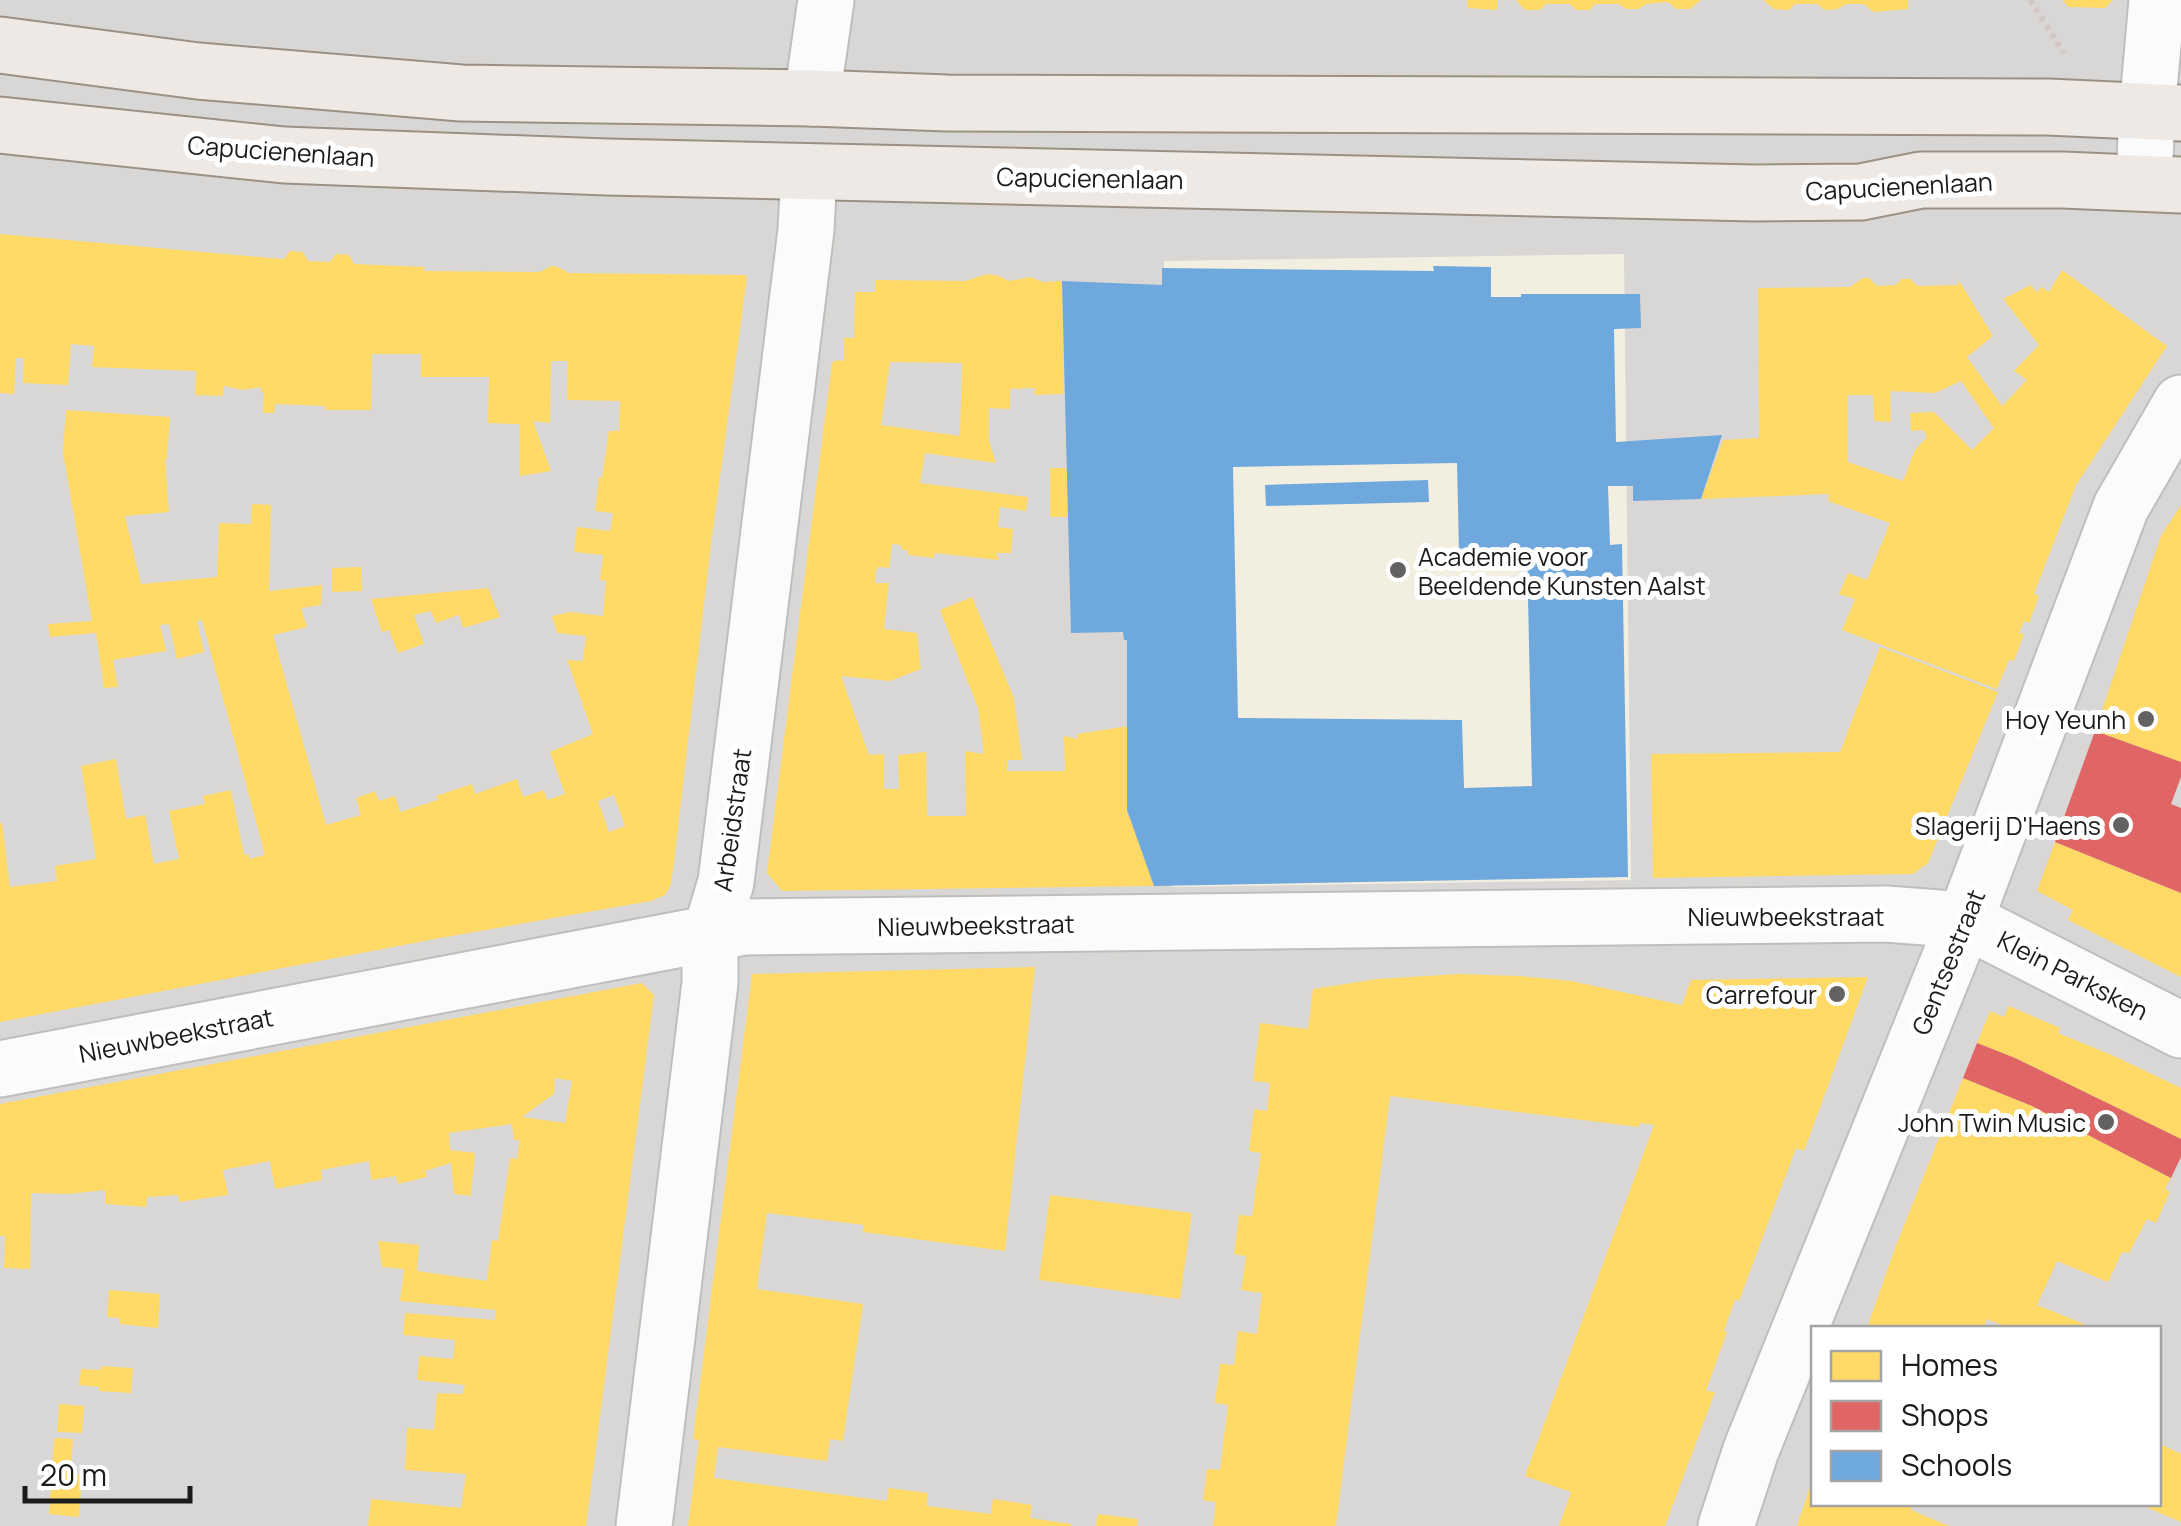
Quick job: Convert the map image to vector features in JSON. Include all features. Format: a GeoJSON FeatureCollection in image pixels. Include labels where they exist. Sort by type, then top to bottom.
{"type":"FeatureCollection","features":[{"type":"Feature","properties":{"kind":"main road"},"geometry":{"type":"LineString","coordinates":[[0,45],[198,71],[461,93],[966,103],[2048,107],[2164,112]]}},
{"type":"Feature","properties":{"kind":"main road","name":"Capucienenlaan"},"geometry":{"type":"LineString","coordinates":[[0,125],[284,155],[808,172],[1754,193],[1862,192],[1921,180],[2163,184]]}},
{"type":"Feature","properties":{"kind":"street"},"geometry":{"type":"LineString","coordinates":[[812,98],[826,0]]}},
{"type":"Feature","properties":{"kind":"street"},"geometry":{"type":"LineString","coordinates":[[2157,0],[2164,112],[2163,184]]}},
{"type":"Feature","properties":{"kind":"street","name":"Arbeidstraat"},"geometry":{"type":"LineString","coordinates":[[644,1526],[710,982],[710,935],[726,882],[806,230],[808,172]]}},
{"type":"Feature","properties":{"kind":"street","name":"Gentsestraat"},"geometry":{"type":"LineString","coordinates":[[1726,1526],[1751,1450],[1965,920],[2121,507],[2181,403]]}},
{"type":"Feature","properties":{"kind":"street","name":"Nieuwbeekstraat"},"geometry":{"type":"LineString","coordinates":[[0,1068],[744,927],[1886,914],[1965,920]]}},
{"type":"Feature","properties":{"kind":"street","name":"Klein Parksken"},"geometry":{"type":"LineString","coordinates":[[1965,920],[2181,1030]]}},
{"type":"Feature","properties":{"kind":"path"},"geometry":{"type":"LineString","coordinates":[[2030,0],[2064,51],[2066,66]]}},
{"type":"Feature","properties":{"kind":"shaded area"},"geometry":{"type":"Polygon","coordinates":[[[0,0],[2181,0],[2181,1526],[0,1526],[0,0]]]}},
{"type":"Feature","properties":{"kind":"shaded area","name":"Academie voor Beeldende Kunsten Aalst"},"geometry":{"type":"Polygon","coordinates":[[[1624,254],[1631,880],[1172,887],[1164,261],[1624,254]]]}},
{"type":"Feature","properties":{"kind":"building: Homes"},"geometry":{"type":"Polygon","coordinates":[[[1467,0],[1497,0],[1497,10],[1468,8],[1467,0]]]}},
{"type":"Feature","properties":{"kind":"building: Homes"},"geometry":{"type":"Polygon","coordinates":[[[1516,0],[1701,0],[1690,9],[1676,9],[1668,2],[1646,4],[1639,9],[1595,4],[1590,10],[1576,10],[1570,4],[1546,4],[1540,10],[1525,10],[1516,0]]]}},
{"type":"Feature","properties":{"kind":"building: Homes"},"geometry":{"type":"Polygon","coordinates":[[[1763,0],[1908,0],[1908,9],[1873,12],[1864,4],[1846,4],[1825,10],[1817,4],[1795,4],[1789,10],[1774,9],[1763,0]]]}},
{"type":"Feature","properties":{"kind":"building: Homes"},"geometry":{"type":"Polygon","coordinates":[[[2063,0],[2113,0],[2105,8],[2068,7],[2063,0]]]}},
{"type":"Feature","properties":{"kind":"building: Homes"},"geometry":{"type":"Polygon","coordinates":[[[0,234],[281,259],[290,251],[303,252],[308,261],[330,262],[336,254],[349,255],[354,264],[425,267],[424,271],[540,272],[551,266],[569,273],[745,275],[674,862],[665,895],[651,901],[0,1022],[0,823],[10,887],[57,881],[55,866],[96,859],[81,766],[116,759],[126,819],[145,815],[154,864],[179,859],[169,811],[205,804],[203,796],[231,790],[244,855],[249,854],[249,859],[265,855],[202,620],[197,621],[204,652],[177,659],[169,624],[160,625],[166,651],[113,660],[118,687],[104,688],[96,633],[50,637],[48,624],[92,621],[63,452],[66,410],[170,417],[165,459],[169,512],[125,516],[141,584],[217,577],[219,523],[251,524],[252,504],[271,505],[269,591],[322,585],[321,605],[301,608],[307,627],[273,635],[326,825],[361,815],[356,798],[375,791],[379,801],[395,796],[400,812],[472,784],[475,794],[517,779],[523,797],[544,790],[547,800],[565,794],[550,752],[593,734],[567,660],[583,661],[586,636],[557,633],[552,616],[571,612],[603,616],[603,555],[574,552],[577,527],[610,531],[613,513],[595,511],[609,431],[619,431],[620,401],[567,400],[568,361],[551,361],[550,423],[533,421],[551,471],[520,476],[520,424],[488,423],[489,377],[421,377],[421,354],[372,354],[371,410],[275,404],[274,413],[263,413],[261,387],[243,390],[224,386],[223,396],[195,395],[196,371],[92,367],[94,346],[71,344],[68,385],[23,383],[24,358],[16,358],[14,394],[0,393],[0,234]],[[614,795],[598,801],[609,832],[625,826],[614,795]]]}},
{"type":"Feature","properties":{"kind":"building: Homes"},"geometry":{"type":"Polygon","coordinates":[[[2062,270],[2167,346],[2076,485],[2034,594],[2039,596],[2029,623],[2024,621],[2019,633],[2024,634],[2014,661],[2009,660],[1997,689],[1842,630],[1855,599],[1839,594],[1848,573],[1867,580],[1890,523],[1828,501],[1829,494],[1701,499],[1723,440],[1759,438],[1758,288],[1850,287],[1863,278],[1877,286],[1896,285],[1901,279],[1911,279],[1920,286],[1958,285],[1958,279],[1993,336],[1967,357],[2002,406],[2027,380],[2014,371],[2039,345],[2003,299],[2031,285],[2037,293],[2041,287],[2049,292],[2062,270]],[[1961,381],[1935,393],[1890,391],[1891,422],[1874,421],[1873,395],[1848,395],[1848,462],[1903,481],[1915,450],[1927,437],[1923,430],[1911,431],[1910,413],[1934,412],[1972,450],[1994,428],[1961,381]]]}},
{"type":"Feature","properties":{"kind":"building: Homes"},"geometry":{"type":"Polygon","coordinates":[[[988,274],[1009,281],[1030,277],[1043,282],[1062,281],[1064,394],[1034,395],[1035,388],[1010,389],[1010,409],[989,408],[989,441],[996,463],[925,453],[920,483],[1028,497],[1026,511],[1000,507],[998,527],[1013,529],[1011,553],[996,553],[999,560],[935,553],[934,558],[908,555],[901,545],[892,544],[889,568],[878,567],[876,571],[875,583],[889,583],[884,629],[917,633],[921,669],[890,681],[841,676],[869,755],[884,754],[884,789],[899,789],[898,755],[926,752],[927,816],[966,816],[965,751],[984,754],[978,708],[940,610],[972,597],[1014,698],[1022,760],[1007,760],[1007,771],[1065,771],[1064,736],[1078,739],[1077,734],[1129,726],[1127,810],[1154,886],[782,891],[767,873],[832,363],[844,361],[844,338],[854,338],[855,292],[875,292],[875,280],[965,281],[988,274]],[[890,362],[881,425],[960,436],[962,363],[890,362]]]}},
{"type":"Feature","properties":{"kind":"building: Homes"},"geometry":{"type":"Polygon","coordinates":[[[1050,468],[1068,468],[1069,517],[1050,517],[1050,468]]]}},
{"type":"Feature","properties":{"kind":"building: Homes"},"geometry":{"type":"Polygon","coordinates":[[[2181,505],[2181,762],[2095,731],[2161,536],[2181,505]]]}},
{"type":"Feature","properties":{"kind":"building: Homes"},"geometry":{"type":"Polygon","coordinates":[[[361,567],[362,591],[332,592],[332,568],[361,567]]]}},
{"type":"Feature","properties":{"kind":"building: Homes"},"geometry":{"type":"Polygon","coordinates":[[[488,588],[500,617],[463,628],[459,615],[436,623],[431,611],[414,615],[424,644],[398,653],[389,630],[382,632],[371,599],[488,588]]]}},
{"type":"Feature","properties":{"kind":"building: Homes"},"geometry":{"type":"Polygon","coordinates":[[[1880,647],[1998,692],[1928,863],[1913,874],[1653,878],[1651,754],[1840,752],[1880,647]]]}},
{"type":"Feature","properties":{"kind":"building: Homes"},"geometry":{"type":"Polygon","coordinates":[[[2055,842],[2181,893],[2181,977],[2068,920],[2073,910],[2037,891],[2055,842]]]}},
{"type":"Feature","properties":{"kind":"building: Homes"},"geometry":{"type":"Polygon","coordinates":[[[1035,967],[1005,1251],[863,1232],[864,1225],[767,1213],[757,1289],[863,1304],[843,1441],[830,1439],[827,1461],[718,1447],[714,1478],[887,1501],[889,1488],[928,1493],[927,1506],[991,1514],[993,1499],[1032,1505],[1030,1518],[1071,1526],[688,1526],[699,1440],[693,1439],[752,974],[1035,967]]]}},
{"type":"Feature","properties":{"kind":"building: Homes"},"geometry":{"type":"Polygon","coordinates":[[[1459,974],[1571,981],[1682,1005],[1691,980],[1868,977],[1804,1151],[1796,1148],[1739,1301],[1735,1299],[1706,1391],[1715,1392],[1665,1526],[1559,1526],[1571,1492],[1525,1476],[1654,1125],[1641,1123],[1639,1127],[1390,1096],[1336,1526],[1213,1526],[1216,1502],[1203,1500],[1207,1469],[1220,1470],[1228,1405],[1215,1403],[1220,1364],[1234,1365],[1238,1331],[1257,1334],[1262,1293],[1241,1290],[1246,1256],[1234,1254],[1239,1215],[1252,1216],[1261,1153],[1249,1151],[1254,1109],[1267,1111],[1270,1083],[1253,1081],[1260,1023],[1308,1029],[1313,989],[1377,979],[1459,974]]]}},
{"type":"Feature","properties":{"kind":"building: Homes"},"geometry":{"type":"Polygon","coordinates":[[[642,983],[654,995],[586,1526],[368,1526],[371,1499],[461,1508],[466,1474],[405,1470],[407,1428],[434,1430],[437,1393],[463,1394],[465,1385],[417,1380],[419,1356],[453,1359],[455,1340],[403,1335],[405,1313],[495,1320],[496,1310],[400,1301],[404,1269],[382,1267],[378,1241],[419,1245],[417,1271],[487,1281],[492,1240],[498,1241],[510,1158],[517,1159],[520,1140],[514,1140],[512,1124],[449,1133],[450,1150],[475,1153],[471,1196],[454,1194],[451,1163],[425,1171],[427,1177],[398,1184],[396,1176],[371,1180],[369,1161],[321,1170],[322,1180],[275,1189],[270,1161],[223,1170],[228,1195],[179,1202],[178,1195],[147,1197],[146,1207],[105,1204],[105,1190],[31,1193],[30,1269],[4,1268],[5,1236],[0,1236],[0,1104],[642,983]],[[555,1078],[554,1094],[522,1117],[565,1123],[572,1081],[555,1078]]]}},
{"type":"Feature","properties":{"kind":"building: Homes"},"geometry":{"type":"Polygon","coordinates":[[[2009,1006],[2060,1028],[2058,1033],[2181,1088],[2181,1139],[1977,1043],[1990,1011],[2004,1017],[2009,1006]]]}},
{"type":"Feature","properties":{"kind":"building: Homes"},"geometry":{"type":"Polygon","coordinates":[[[1963,1078],[2032,1106],[2171,1178],[2165,1189],[2170,1192],[2156,1223],[2147,1219],[2129,1253],[2122,1252],[2108,1282],[2057,1261],[2037,1305],[2083,1326],[2004,1326],[1987,1319],[1984,1326],[1868,1326],[1963,1078]]]}},
{"type":"Feature","properties":{"kind":"building: Homes"},"geometry":{"type":"Polygon","coordinates":[[[1050,1195],[1192,1213],[1180,1299],[1039,1280],[1050,1195]]]}},
{"type":"Feature","properties":{"kind":"building: Homes"},"geometry":{"type":"Polygon","coordinates":[[[109,1290],[160,1294],[158,1328],[120,1324],[120,1318],[107,1317],[109,1290]]]}},
{"type":"Feature","properties":{"kind":"building: Homes"},"geometry":{"type":"Polygon","coordinates":[[[101,1366],[133,1368],[131,1393],[79,1385],[81,1369],[101,1370],[101,1366]]]}},
{"type":"Feature","properties":{"kind":"building: Homes"},"geometry":{"type":"Polygon","coordinates":[[[59,1404],[84,1406],[82,1433],[57,1432],[59,1404]]]}},
{"type":"Feature","properties":{"kind":"building: Homes"},"geometry":{"type":"Polygon","coordinates":[[[54,1438],[73,1439],[71,1474],[82,1476],[79,1517],[49,1514],[54,1438]]]}},
{"type":"Feature","properties":{"kind":"building: Homes"},"geometry":{"type":"Polygon","coordinates":[[[2161,1444],[2181,1454],[2181,1522],[2144,1506],[2161,1506],[2161,1444]]]}},
{"type":"Feature","properties":{"kind":"building: Homes"},"geometry":{"type":"Polygon","coordinates":[[[1811,1484],[1811,1506],[1913,1506],[1911,1510],[1949,1526],[1797,1526],[1811,1484]]]}},
{"type":"Feature","properties":{"kind":"building: Homes"},"geometry":{"type":"Polygon","coordinates":[[[1098,1514],[1138,1519],[1137,1526],[1096,1526],[1098,1514]]]}},
{"type":"Feature","properties":{"kind":"building: Shops","name":"Slagerij D'Haens"},"geometry":{"type":"Polygon","coordinates":[[[2095,731],[2181,762],[2181,777],[2171,804],[2181,808],[2181,893],[2055,842],[2095,731]]]}},
{"type":"Feature","properties":{"kind":"building: Shops","name":"John Twin Music"},"geometry":{"type":"Polygon","coordinates":[[[1977,1043],[2181,1139],[2181,1157],[2171,1178],[2032,1106],[1963,1078],[1977,1043]]]}},
{"type":"Feature","properties":{"kind":"building: Schools","name":"Academie voor Beeldende Kunsten Aalst"},"geometry":{"type":"Polygon","coordinates":[[[1433,266],[1491,267],[1491,297],[1640,294],[1641,328],[1614,329],[1616,442],[1722,435],[1701,499],[1633,501],[1633,486],[1608,486],[1610,545],[1622,544],[1628,877],[1154,886],[1127,810],[1127,640],[1123,632],[1071,633],[1062,281],[1162,285],[1162,268],[1434,271],[1433,266]],[[1457,463],[1233,467],[1238,718],[1462,720],[1464,788],[1532,786],[1527,550],[1459,551],[1457,463]]]}},
{"type":"Feature","properties":{"kind":"building: Schools"},"geometry":{"type":"Polygon","coordinates":[[[1428,480],[1429,502],[1266,506],[1265,485],[1428,480]]]}},
{"type":"Feature","properties":{"kind":"place","name":"Academie voor Beeldende Kunsten Aalst"},"geometry":{"type":"Point","coordinates":[1398,570]}},
{"type":"Feature","properties":{"kind":"place","name":"Hoy Yeunh"},"geometry":{"type":"Point","coordinates":[2146,719]}},
{"type":"Feature","properties":{"kind":"place","name":"Slagerij D'Haens"},"geometry":{"type":"Point","coordinates":[2121,825]}},
{"type":"Feature","properties":{"kind":"place","name":"Carrefour"},"geometry":{"type":"Point","coordinates":[1837,994]}},
{"type":"Feature","properties":{"kind":"place","name":"John Twin Music"},"geometry":{"type":"Point","coordinates":[2106,1122]}}]}
